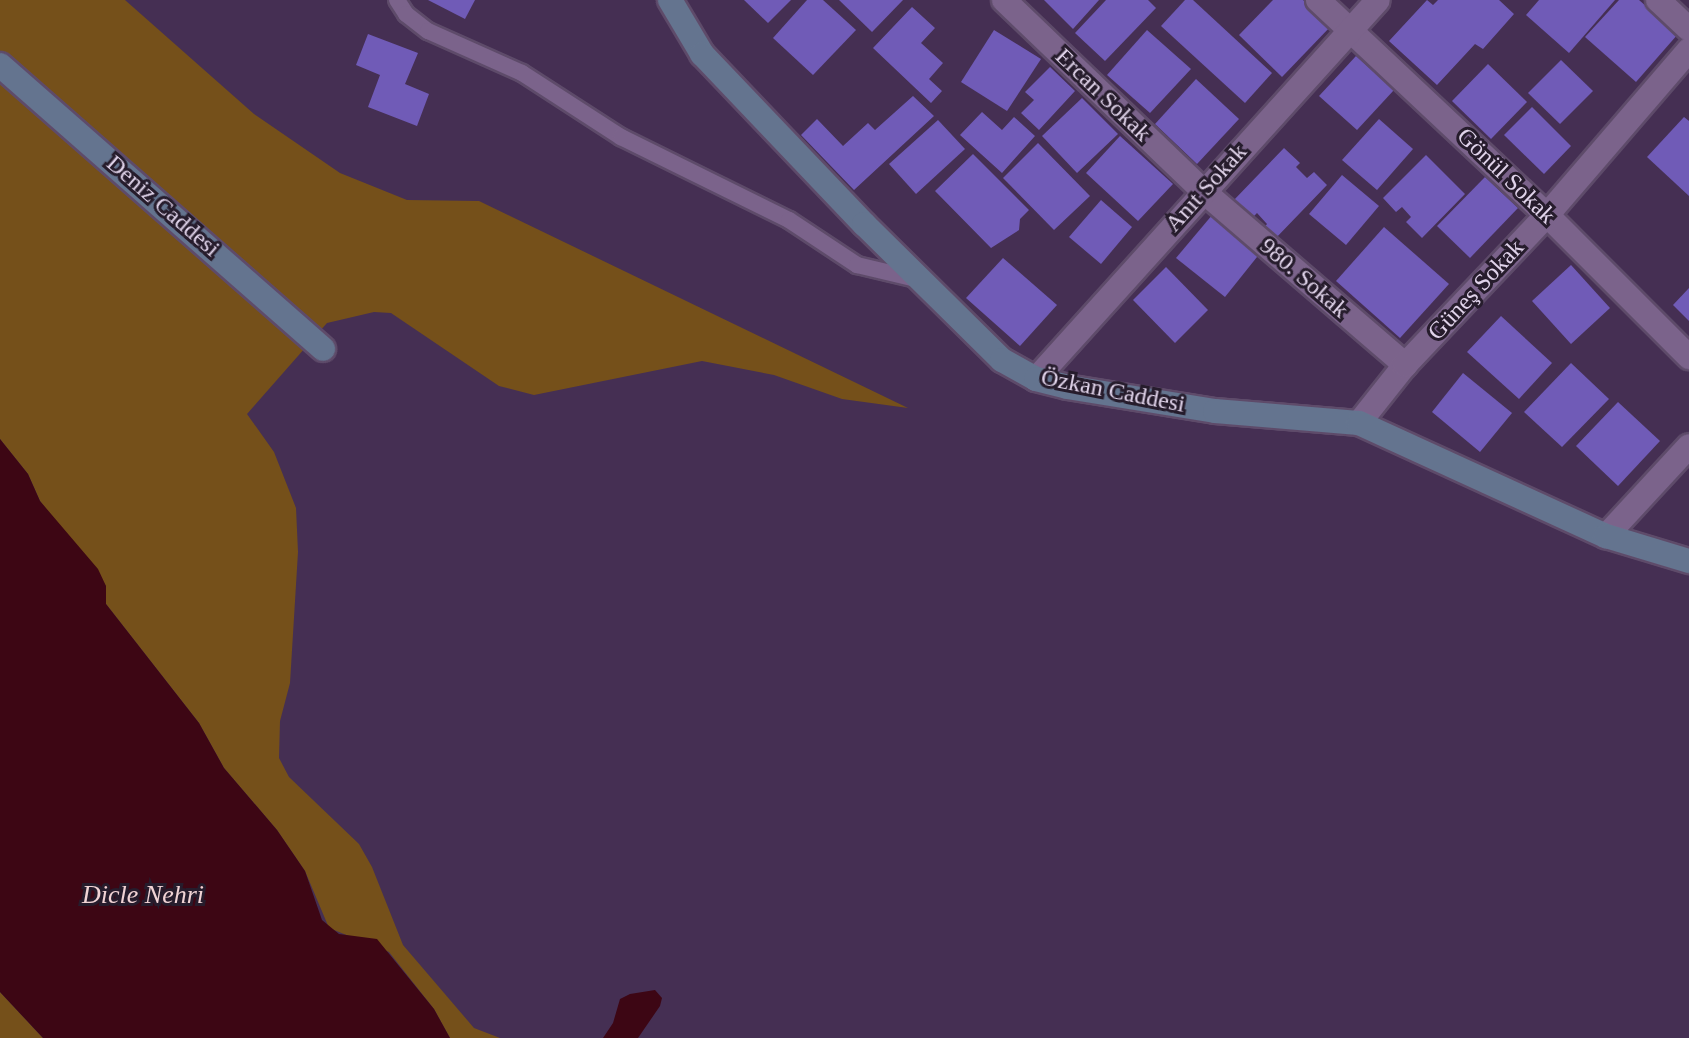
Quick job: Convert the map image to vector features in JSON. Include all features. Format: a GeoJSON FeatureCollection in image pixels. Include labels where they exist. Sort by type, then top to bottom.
{"type":"FeatureCollection","features":[{"type":"Feature","properties":{"kind":"street","name":"Özkan Caddesi"},"geometry":{"type":"LineString","coordinates":[[670,0],[702,54],[921,281],[1002,360],[1036,379],[1067,387],[1215,411],[1359,423],[1606,536],[1689,561]]}},
{"type":"Feature","properties":{"kind":"street","name":"Ercan Sokak"},"geometry":{"type":"LineString","coordinates":[[1004,0],[1203,191]]}},
{"type":"Feature","properties":{"kind":"street","name":"Gönül Sokak"},"geometry":{"type":"LineString","coordinates":[[1318,0],[1547,215],[1689,357]]}},
{"type":"Feature","properties":{"kind":"street","name":"Anıt Sokak"},"geometry":{"type":"LineString","coordinates":[[1036,379],[1378,0]]}},
{"type":"Feature","properties":{"kind":"street"},"geometry":{"type":"LineString","coordinates":[[1658,0],[1689,29]]}},
{"type":"Feature","properties":{"kind":"street","name":"Güneş Sokak"},"geometry":{"type":"LineString","coordinates":[[1359,423],[1405,365],[1547,215],[1689,50]]}},
{"type":"Feature","properties":{"kind":"street","name":"Deniz Caddesi"},"geometry":{"type":"LineString","coordinates":[[0,65],[323,349]]}},
{"type":"Feature","properties":{"kind":"street","name":"980. Sokak"},"geometry":{"type":"LineString","coordinates":[[1203,191],[1405,365]]}},
{"type":"Feature","properties":{"kind":"street"},"geometry":{"type":"LineString","coordinates":[[1606,536],[1689,446]]}},
{"type":"Feature","properties":{"kind":"lane"},"geometry":{"type":"LineString","coordinates":[[397,0],[406,14],[428,31],[522,73],[621,137],[789,220],[857,265],[921,281]]}},
{"type":"Feature","properties":{"kind":"shaded area"},"geometry":{"type":"Polygon","coordinates":[[[0,0],[125,0],[254,114],[340,173],[407,200],[479,201],[908,408],[842,399],[774,375],[702,361],[534,395],[499,386],[391,313],[374,312],[327,323],[247,414],[274,452],[296,508],[298,552],[290,683],[280,721],[279,758],[289,777],[359,844],[372,867],[403,945],[474,1028],[500,1038],[450,1038],[434,1009],[389,952],[329,928],[305,871],[277,830],[224,768],[199,723],[106,604],[106,586],[40,501],[28,474],[0,439],[0,0]]]}},
{"type":"Feature","properties":{"kind":"shaded area"},"geometry":{"type":"Polygon","coordinates":[[[0,992],[43,1038],[0,1038],[0,992]]]}},
{"type":"Feature","properties":{"kind":"water","name":"Dicle Nehri"},"geometry":{"type":"Polygon","coordinates":[[[0,439],[28,474],[40,501],[98,569],[106,586],[106,604],[199,723],[224,768],[277,830],[305,871],[322,920],[339,934],[377,939],[434,1009],[450,1038],[43,1038],[0,992],[0,439]]]}},
{"type":"Feature","properties":{"kind":"water"},"geometry":{"type":"Polygon","coordinates":[[[655,990],[662,998],[660,1006],[638,1038],[603,1038],[613,1023],[620,999],[655,990]]]}},
{"type":"Feature","properties":{"kind":"building"},"geometry":{"type":"Polygon","coordinates":[[[428,0],[475,0],[465,19],[428,0]]]}},
{"type":"Feature","properties":{"kind":"building"},"geometry":{"type":"Polygon","coordinates":[[[744,0],[791,0],[768,23],[744,0]]]}},
{"type":"Feature","properties":{"kind":"building"},"geometry":{"type":"Polygon","coordinates":[[[807,0],[823,0],[856,30],[813,75],[773,38],[807,0]]]}},
{"type":"Feature","properties":{"kind":"building"},"geometry":{"type":"Polygon","coordinates":[[[839,0],[903,0],[872,32],[839,0]]]}},
{"type":"Feature","properties":{"kind":"building"},"geometry":{"type":"Polygon","coordinates":[[[1044,0],[1099,0],[1073,29],[1044,0]]]}},
{"type":"Feature","properties":{"kind":"building"},"geometry":{"type":"Polygon","coordinates":[[[1106,0],[1148,0],[1156,8],[1105,61],[1075,33],[1106,0]]]}},
{"type":"Feature","properties":{"kind":"building"},"geometry":{"type":"Polygon","coordinates":[[[1185,0],[1193,0],[1272,73],[1245,103],[1161,26],[1185,0]]]}},
{"type":"Feature","properties":{"kind":"building"},"geometry":{"type":"Polygon","coordinates":[[[1273,0],[1303,0],[1331,26],[1282,77],[1239,35],[1273,0]]]}},
{"type":"Feature","properties":{"kind":"building"},"geometry":{"type":"Polygon","coordinates":[[[1427,0],[1433,5],[1438,0],[1499,0],[1514,14],[1483,49],[1475,44],[1437,85],[1389,41],[1427,0]]]}},
{"type":"Feature","properties":{"kind":"building"},"geometry":{"type":"Polygon","coordinates":[[[1539,0],[1615,0],[1569,53],[1526,15],[1539,0]]]}},
{"type":"Feature","properties":{"kind":"building"},"geometry":{"type":"Polygon","coordinates":[[[1619,0],[1639,0],[1678,34],[1636,82],[1585,37],[1619,0]]]}},
{"type":"Feature","properties":{"kind":"building"},"geometry":{"type":"Polygon","coordinates":[[[912,7],[935,28],[921,43],[943,63],[929,79],[942,91],[931,103],[873,48],[912,7]]]}},
{"type":"Feature","properties":{"kind":"building"},"geometry":{"type":"Polygon","coordinates":[[[994,30],[1041,59],[1007,111],[961,82],[994,30]]]}},
{"type":"Feature","properties":{"kind":"building"},"geometry":{"type":"Polygon","coordinates":[[[1147,30],[1191,69],[1150,113],[1107,75],[1147,30]]]}},
{"type":"Feature","properties":{"kind":"building"},"geometry":{"type":"Polygon","coordinates":[[[368,34],[418,53],[405,84],[429,94],[417,126],[368,107],[380,75],[356,65],[368,34]]]}},
{"type":"Feature","properties":{"kind":"building"},"geometry":{"type":"Polygon","coordinates":[[[1356,56],[1394,90],[1357,130],[1319,96],[1356,56]]]}},
{"type":"Feature","properties":{"kind":"building"},"geometry":{"type":"Polygon","coordinates":[[[1561,60],[1593,91],[1560,124],[1528,93],[1561,60]]]}},
{"type":"Feature","properties":{"kind":"building"},"geometry":{"type":"Polygon","coordinates":[[[1488,64],[1527,102],[1491,139],[1452,101],[1488,64]]]}},
{"type":"Feature","properties":{"kind":"building"},"geometry":{"type":"Polygon","coordinates":[[[1050,67],[1075,91],[1039,130],[1021,113],[1034,100],[1025,92],[1050,67]]]}},
{"type":"Feature","properties":{"kind":"building"},"geometry":{"type":"Polygon","coordinates":[[[1196,79],[1239,119],[1197,164],[1155,124],[1196,79]]]}},
{"type":"Feature","properties":{"kind":"building"},"geometry":{"type":"Polygon","coordinates":[[[913,96],[934,116],[854,190],[801,135],[817,119],[843,146],[868,123],[875,130],[913,96]]]}},
{"type":"Feature","properties":{"kind":"building"},"geometry":{"type":"Polygon","coordinates":[[[1082,98],[1118,134],[1077,173],[1042,136],[1082,98]]]}},
{"type":"Feature","properties":{"kind":"building"},"geometry":{"type":"Polygon","coordinates":[[[1532,107],[1571,146],[1544,174],[1504,135],[1532,107]]]}},
{"type":"Feature","properties":{"kind":"building"},"geometry":{"type":"Polygon","coordinates":[[[982,112],[1002,130],[1014,117],[1035,136],[1002,173],[960,135],[982,112]]]}},
{"type":"Feature","properties":{"kind":"building"},"geometry":{"type":"Polygon","coordinates":[[[1684,117],[1689,121],[1689,196],[1647,157],[1684,117]]]}},
{"type":"Feature","properties":{"kind":"building"},"geometry":{"type":"Polygon","coordinates":[[[1379,119],[1413,149],[1377,190],[1342,160],[1379,119]]]}},
{"type":"Feature","properties":{"kind":"building"},"geometry":{"type":"Polygon","coordinates":[[[938,120],[965,149],[916,194],[889,164],[938,120]]]}},
{"type":"Feature","properties":{"kind":"building"},"geometry":{"type":"Polygon","coordinates":[[[1120,136],[1173,184],[1138,221],[1086,173],[1120,136]]]}},
{"type":"Feature","properties":{"kind":"building"},"geometry":{"type":"Polygon","coordinates":[[[1038,143],[1090,196],[1054,230],[1003,178],[1038,143]]]}},
{"type":"Feature","properties":{"kind":"building"},"geometry":{"type":"Polygon","coordinates":[[[1284,148],[1300,163],[1296,167],[1307,178],[1314,172],[1327,185],[1274,240],[1263,229],[1267,224],[1257,213],[1251,219],[1233,201],[1284,148]]]}},
{"type":"Feature","properties":{"kind":"building"},"geometry":{"type":"Polygon","coordinates":[[[973,154],[1029,210],[1020,219],[1019,230],[991,248],[935,191],[973,154]]]}},
{"type":"Feature","properties":{"kind":"building"},"geometry":{"type":"Polygon","coordinates":[[[1426,155],[1465,194],[1422,238],[1406,222],[1411,217],[1402,207],[1396,212],[1383,198],[1426,155]]]}},
{"type":"Feature","properties":{"kind":"building"},"geometry":{"type":"Polygon","coordinates":[[[1342,175],[1379,206],[1346,245],[1309,214],[1342,175]]]}},
{"type":"Feature","properties":{"kind":"building"},"geometry":{"type":"Polygon","coordinates":[[[1485,177],[1518,208],[1470,258],[1437,226],[1485,177]]]}},
{"type":"Feature","properties":{"kind":"building"},"geometry":{"type":"Polygon","coordinates":[[[1101,200],[1132,227],[1101,264],[1069,237],[1101,200]]]}},
{"type":"Feature","properties":{"kind":"building"},"geometry":{"type":"Polygon","coordinates":[[[1213,214],[1261,252],[1225,297],[1176,258],[1213,214]]]}},
{"type":"Feature","properties":{"kind":"building"},"geometry":{"type":"Polygon","coordinates":[[[1384,227],[1449,284],[1400,338],[1336,281],[1384,227]]]}},
{"type":"Feature","properties":{"kind":"building"},"geometry":{"type":"Polygon","coordinates":[[[1003,258],[1057,305],[1020,346],[966,298],[1003,258]]]}},
{"type":"Feature","properties":{"kind":"building"},"geometry":{"type":"Polygon","coordinates":[[[1571,265],[1610,308],[1571,344],[1532,301],[1571,265]]]}},
{"type":"Feature","properties":{"kind":"building"},"geometry":{"type":"Polygon","coordinates":[[[1166,267],[1208,310],[1175,343],[1133,300],[1166,267]]]}},
{"type":"Feature","properties":{"kind":"building"},"geometry":{"type":"Polygon","coordinates":[[[1689,288],[1689,321],[1673,305],[1689,288]]]}},
{"type":"Feature","properties":{"kind":"building"},"geometry":{"type":"Polygon","coordinates":[[[1501,316],[1552,363],[1519,399],[1467,352],[1501,316]]]}},
{"type":"Feature","properties":{"kind":"building"},"geometry":{"type":"Polygon","coordinates":[[[1571,363],[1609,399],[1562,447],[1524,412],[1571,363]]]}},
{"type":"Feature","properties":{"kind":"building"},"geometry":{"type":"Polygon","coordinates":[[[1463,373],[1512,413],[1480,452],[1432,412],[1463,373]]]}},
{"type":"Feature","properties":{"kind":"building"},"geometry":{"type":"Polygon","coordinates":[[[1618,402],[1660,441],[1618,486],[1576,446],[1618,402]]]}}]}
